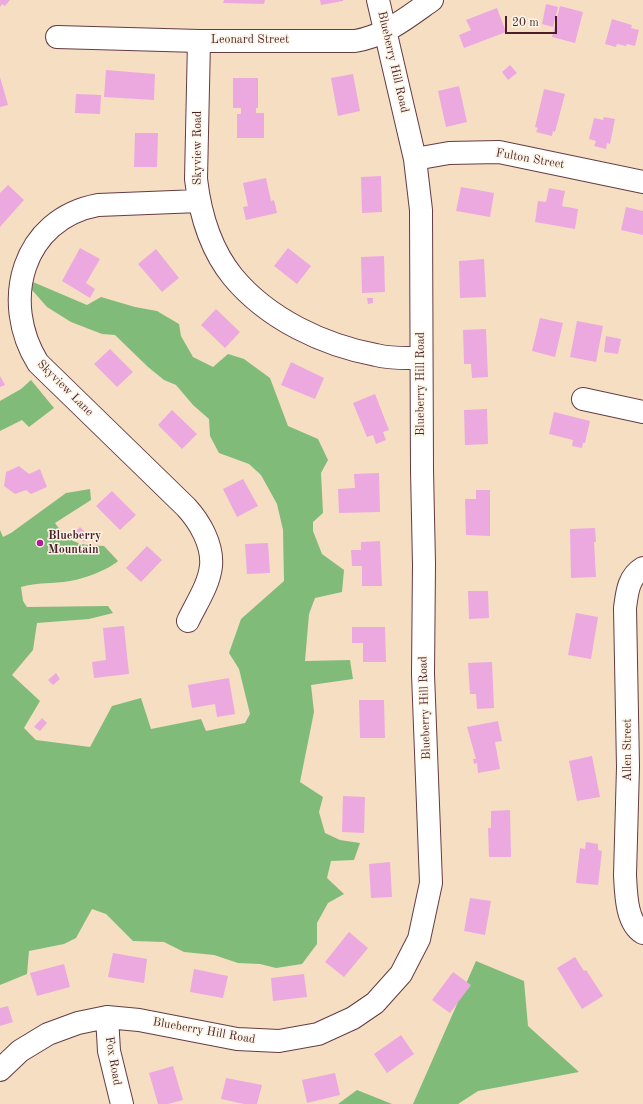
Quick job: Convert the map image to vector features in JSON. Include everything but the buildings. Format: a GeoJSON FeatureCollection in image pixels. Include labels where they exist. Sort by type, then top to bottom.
{"type":"FeatureCollection","features":[{"type":"Feature","properties":{"kind":"street","name":"Blueberry Hill Road"},"geometry":{"type":"LineString","coordinates":[[0,1070],[20,1051],[48,1034],[84,1022],[107,1017],[138,1020],[237,1039],[279,1041],[305,1038],[330,1030],[364,1011],[393,984],[414,951],[422,927],[430,883],[423,674],[424,564],[421,358],[421,210],[416,159],[378,0]]}},
{"type":"Feature","properties":{"kind":"street","name":"Leonard Street"},"geometry":{"type":"LineString","coordinates":[[57,37],[355,41],[372,37],[385,31],[432,0]]}},
{"type":"Feature","properties":{"kind":"street","name":"Skyview Road"},"geometry":{"type":"LineString","coordinates":[[199,40],[196,179],[199,201],[215,248],[233,277],[270,311],[304,331],[352,349],[393,358],[421,358]]}},
{"type":"Feature","properties":{"kind":"street","name":"Fulton Street"},"geometry":{"type":"LineString","coordinates":[[416,159],[449,153],[499,152],[643,182]]}},
{"type":"Feature","properties":{"kind":"street","name":"Skyview Lane"},"geometry":{"type":"LineString","coordinates":[[188,621],[205,585],[211,567],[208,545],[203,530],[186,507],[36,360],[22,335],[16,311],[15,299],[20,270],[31,248],[46,229],[67,215],[82,209],[98,206],[199,201]]}},
{"type":"Feature","properties":{"kind":"street"},"geometry":{"type":"LineString","coordinates":[[583,399],[643,412]]}},
{"type":"Feature","properties":{"kind":"street","name":"Allen Street"},"geometry":{"type":"LineString","coordinates":[[643,568],[631,582],[625,608],[628,767],[625,875],[626,892],[632,921],[638,930],[643,933]]}},
{"type":"Feature","properties":{"kind":"street","name":"Fox Road"},"geometry":{"type":"LineString","coordinates":[[107,1017],[108,1051],[122,1104]]}},
{"type":"Feature","properties":{"kind":"green space"},"geometry":{"type":"Polygon","coordinates":[[[33,282],[87,305],[101,297],[135,307],[157,311],[179,324],[181,336],[193,357],[213,367],[228,354],[244,359],[270,378],[288,426],[318,439],[328,460],[321,473],[323,513],[313,522],[313,531],[322,554],[344,570],[342,592],[315,598],[309,614],[305,661],[350,660],[353,679],[311,685],[314,712],[300,782],[323,797],[319,812],[325,833],[340,840],[360,843],[354,860],[331,861],[327,878],[344,894],[328,903],[317,923],[317,944],[302,964],[276,968],[260,964],[238,963],[214,955],[184,952],[164,942],[133,941],[106,914],[92,909],[76,938],[64,944],[29,951],[27,974],[0,985],[0,530],[3,537],[11,533],[66,493],[90,489],[91,500],[55,523],[65,535],[76,542],[88,545],[104,546],[118,561],[102,571],[75,580],[33,584],[21,587],[23,601],[27,607],[108,606],[113,613],[89,619],[37,623],[33,650],[12,675],[40,701],[24,728],[36,740],[90,747],[112,706],[141,698],[151,729],[201,719],[206,731],[245,723],[250,714],[239,669],[229,653],[241,619],[284,581],[283,530],[277,504],[261,475],[249,464],[219,453],[210,436],[209,419],[193,405],[176,385],[164,380],[148,367],[115,335],[102,334],[71,322],[47,307],[32,290],[33,282]]]}},
{"type":"Feature","properties":{"kind":"green space"},"geometry":{"type":"Polygon","coordinates":[[[31,380],[54,408],[29,427],[22,420],[0,431],[0,401],[21,389],[31,380]]]}},
{"type":"Feature","properties":{"kind":"green space"},"geometry":{"type":"Polygon","coordinates":[[[476,961],[524,981],[528,1026],[579,1072],[478,1091],[458,1104],[413,1104],[476,961]]]}},
{"type":"Feature","properties":{"kind":"green space"},"geometry":{"type":"Polygon","coordinates":[[[357,1090],[392,1104],[338,1104],[357,1090]]]}},
{"type":"Feature","properties":{"kind":"place","name":"Blueberry Mountain"},"geometry":{"type":"Point","coordinates":[40,543]}}]}
